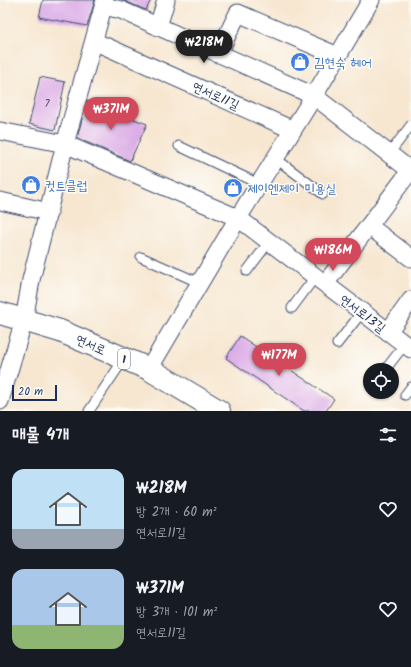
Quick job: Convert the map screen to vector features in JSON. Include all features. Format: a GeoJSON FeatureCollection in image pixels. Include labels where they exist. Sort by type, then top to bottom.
{"type":"FeatureCollection","features":[{"type":"Feature","properties":{"kind":"main road","name":"연서로"},"geometry":{"type":"LineString","coordinates":[[0,313],[60,331],[149,369],[219,411]]}},
{"type":"Feature","properties":{"kind":"street"},"geometry":{"type":"LineString","coordinates":[[158,26],[166,0]]}},
{"type":"Feature","properties":{"kind":"street"},"geometry":{"type":"LineString","coordinates":[[149,369],[238,218],[314,96],[371,0]]}},
{"type":"Feature","properties":{"kind":"street"},"geometry":{"type":"LineString","coordinates":[[0,401],[24,320],[31,280],[65,144],[104,3],[314,96],[411,171],[369,226],[320,280]]}},
{"type":"Feature","properties":{"kind":"street"},"geometry":{"type":"LineString","coordinates":[[218,54],[238,13],[338,56]]}},
{"type":"Feature","properties":{"kind":"street","name":"연서로11길"},"geometry":{"type":"LineString","coordinates":[[94,42],[293,130]]}},
{"type":"Feature","properties":{"kind":"street"},"geometry":{"type":"LineString","coordinates":[[0,131],[65,144],[238,218]]}},
{"type":"Feature","properties":{"kind":"street"},"geometry":{"type":"LineString","coordinates":[[0,202],[49,212]]}},
{"type":"Feature","properties":{"kind":"street","name":"연서로13길"},"geometry":{"type":"LineString","coordinates":[[238,218],[408,347]]}},
{"type":"Feature","properties":{"kind":"street"},"geometry":{"type":"LineString","coordinates":[[369,226],[411,258]]}},
{"type":"Feature","properties":{"kind":"street"},"geometry":{"type":"LineString","coordinates":[[388,332],[411,300]]}},
{"type":"Feature","properties":{"kind":"lane"},"geometry":{"type":"LineString","coordinates":[[389,154],[411,125]]}},
{"type":"Feature","properties":{"kind":"lane"},"geometry":{"type":"LineString","coordinates":[[179,146],[259,184]]}},
{"type":"Feature","properties":{"kind":"lane"},"geometry":{"type":"LineString","coordinates":[[275,158],[323,194]]}},
{"type":"Feature","properties":{"kind":"lane"},"geometry":{"type":"LineString","coordinates":[[247,271],[269,242]]}},
{"type":"Feature","properties":{"kind":"lane"},"geometry":{"type":"LineString","coordinates":[[141,257],[200,283]]}},
{"type":"Feature","properties":{"kind":"lane"},"geometry":{"type":"LineString","coordinates":[[292,308],[320,280]]}},
{"type":"Feature","properties":{"kind":"lane"},"geometry":{"type":"LineString","coordinates":[[338,344],[362,312]]}},
{"type":"Feature","properties":{"kind":"lane"},"geometry":{"type":"LineString","coordinates":[[392,363],[408,347]]}},
{"type":"Feature","properties":{"kind":"lane"},"geometry":{"type":"LineString","coordinates":[[89,411],[124,359]]}},
{"type":"Feature","properties":{"kind":"lane"},"geometry":{"type":"LineString","coordinates":[[405,395],[411,387]]}},
{"type":"Feature","properties":{"kind":"building"},"geometry":{"type":"Polygon","coordinates":[[[43,0],[95,0],[87,26],[39,17],[43,0]]]}},
{"type":"Feature","properties":{"kind":"building"},"geometry":{"type":"Polygon","coordinates":[[[122,0],[151,0],[146,10],[122,0]]]}},
{"type":"Feature","properties":{"kind":"building"},"geometry":{"type":"Polygon","coordinates":[[[40,77],[65,82],[55,130],[29,124],[40,77]]]}},
{"type":"Feature","properties":{"kind":"building"},"geometry":{"type":"Polygon","coordinates":[[[87,101],[147,124],[130,161],[77,138],[87,101]]]}},
{"type":"Feature","properties":{"kind":"building"},"geometry":{"type":"Polygon","coordinates":[[[240,336],[334,399],[326,411],[304,411],[226,358],[240,336]]]}},
{"type":"Feature","properties":{"kind":"place","name":"김현숙 헤어"},"geometry":{"type":"Point","coordinates":[300,62]}},
{"type":"Feature","properties":{"kind":"place","name":"컷트클럽"},"geometry":{"type":"Point","coordinates":[31,185]}},
{"type":"Feature","properties":{"kind":"place","name":"제이엔제이 미용실"},"geometry":{"type":"Point","coordinates":[233,188]}}]}
